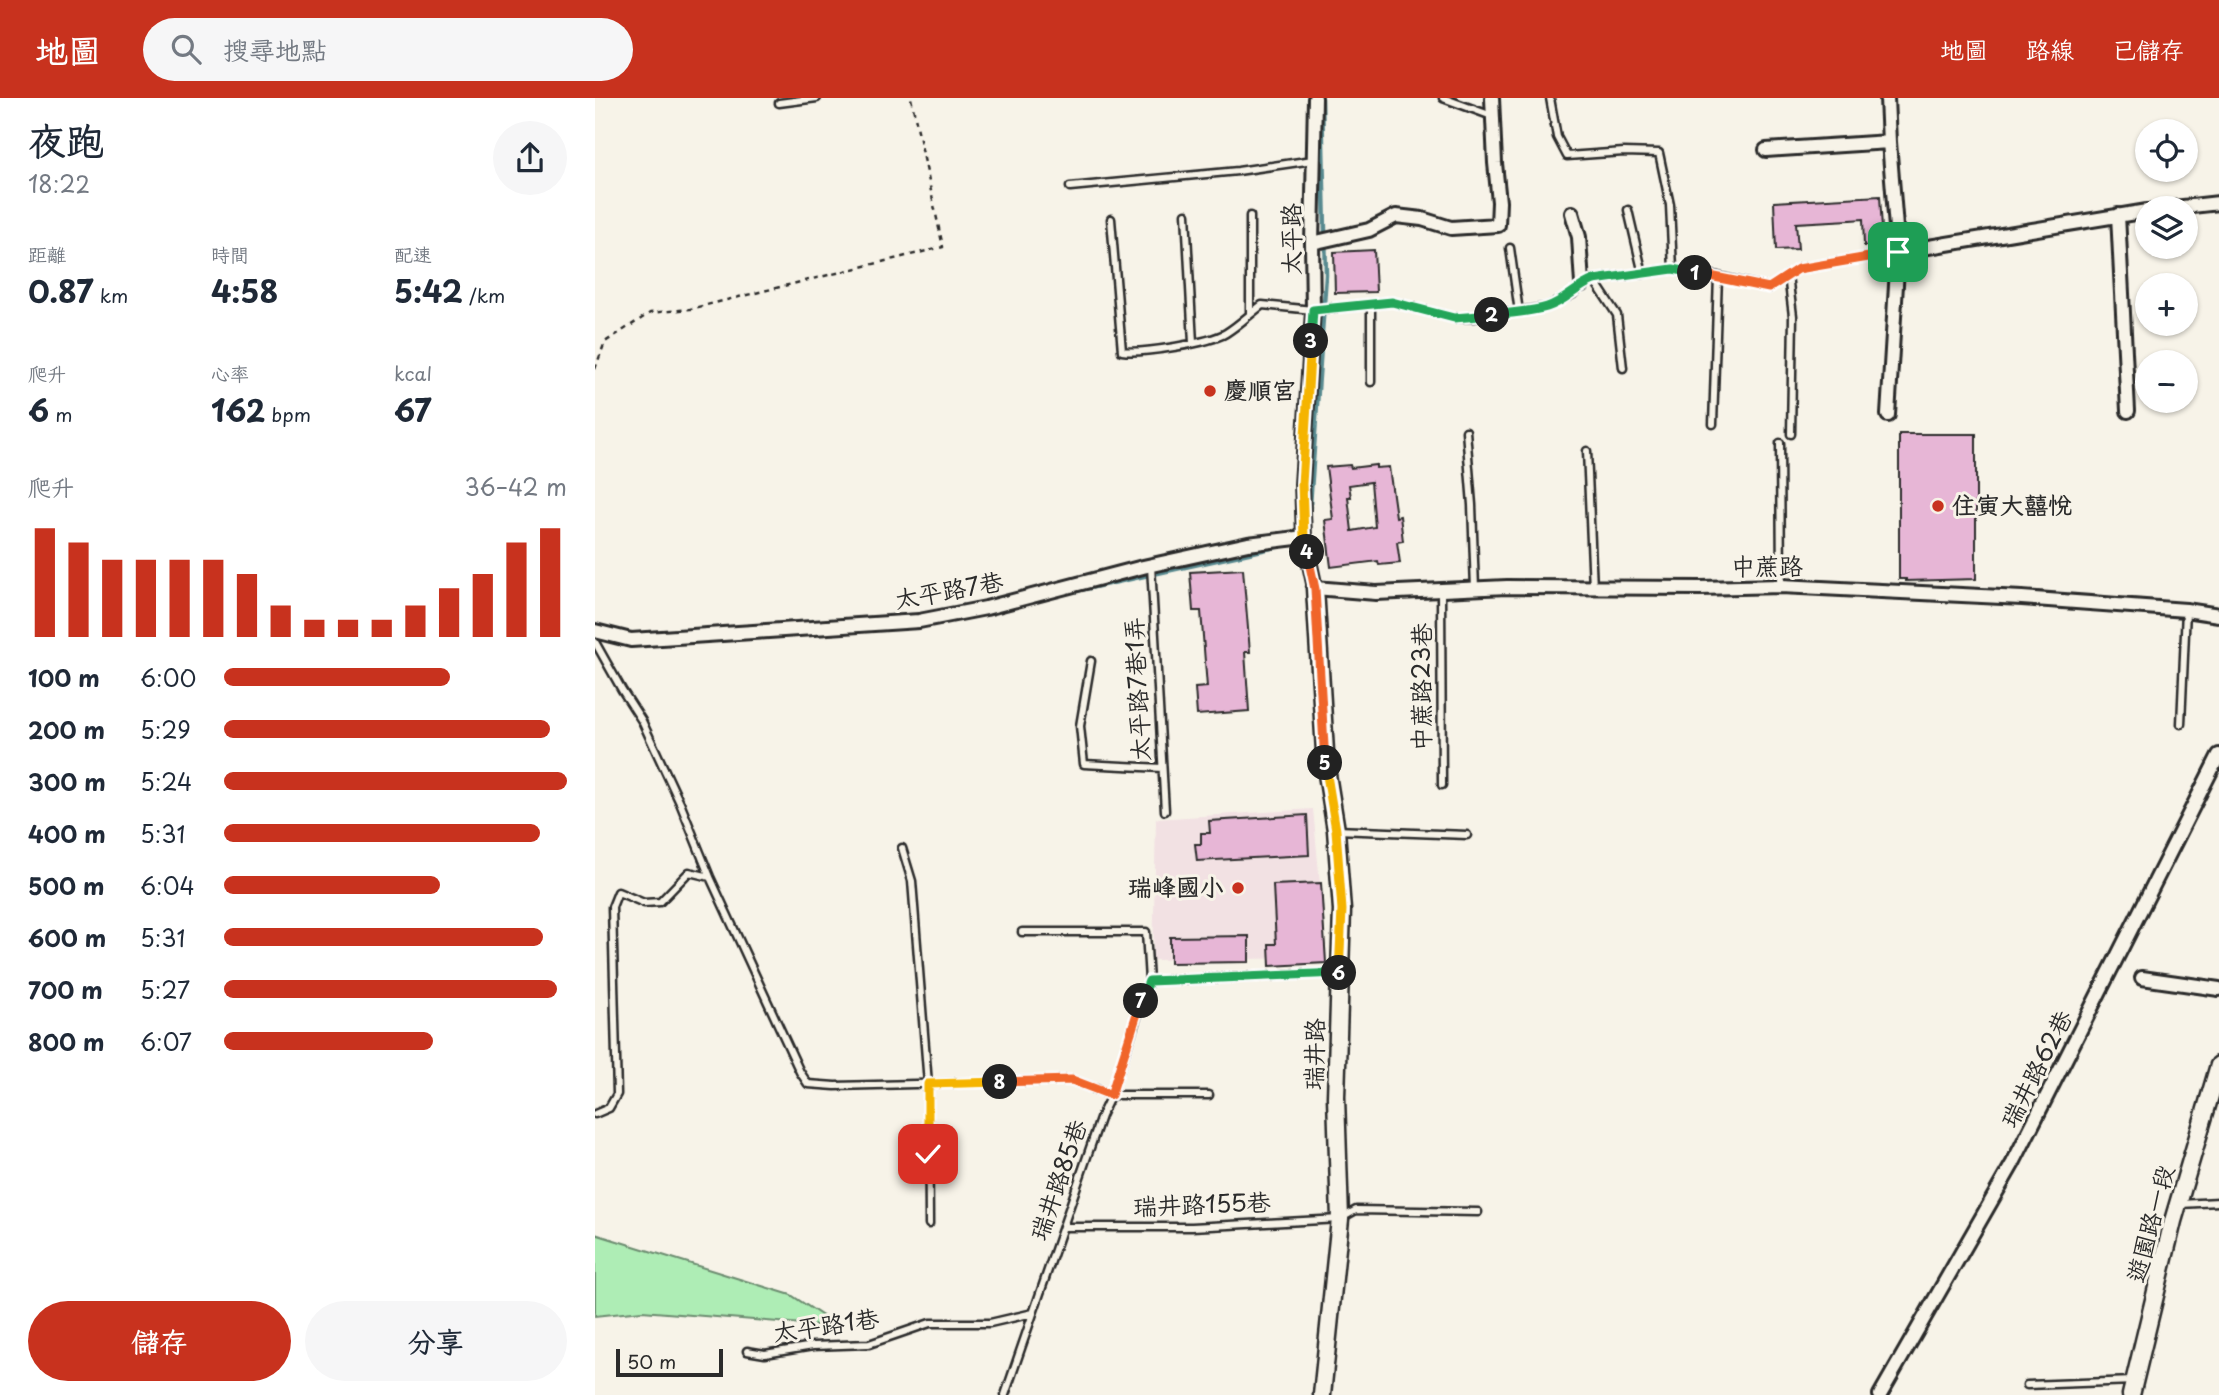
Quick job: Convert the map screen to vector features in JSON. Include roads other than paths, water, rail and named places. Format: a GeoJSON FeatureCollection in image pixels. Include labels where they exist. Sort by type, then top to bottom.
{"type":"FeatureCollection","features":[{"type":"Feature","properties":{"kind":"street","name":"太平路"},"geometry":{"type":"LineString","coordinates":[[1315,98],[1313,310],[1303,451],[1304,537],[1315,589]]}},
{"type":"Feature","properties":{"kind":"street"},"geometry":{"type":"LineString","coordinates":[[1312,243],[1369,230],[1396,216],[1422,219],[1451,228],[1498,225],[1492,98]]}},
{"type":"Feature","properties":{"kind":"street"},"geometry":{"type":"LineString","coordinates":[[1887,98],[1898,252],[1888,415]]}},
{"type":"Feature","properties":{"kind":"street"},"geometry":{"type":"LineString","coordinates":[[1766,150],[1889,142]]}},
{"type":"Feature","properties":{"kind":"street"},"geometry":{"type":"LineString","coordinates":[[2198,205],[2219,203]]}},
{"type":"Feature","properties":{"kind":"street"},"geometry":{"type":"LineString","coordinates":[[1572,213],[1588,282]]}},
{"type":"Feature","properties":{"kind":"street"},"geometry":{"type":"LineString","coordinates":[[1898,252],[2135,213]]}},
{"type":"Feature","properties":{"kind":"street"},"geometry":{"type":"LineString","coordinates":[[2118,215],[2128,411]]}},
{"type":"Feature","properties":{"kind":"street","name":"太平路7巷"},"geometry":{"type":"LineString","coordinates":[[595,631],[631,640],[919,621],[986,608],[1248,544],[1304,537]]}},
{"type":"Feature","properties":{"kind":"street","name":"中蔗路"},"geometry":{"type":"LineString","coordinates":[[1315,589],[1376,593],[1475,589],[1781,586],[2022,598],[2186,610],[2219,615]]}},
{"type":"Feature","properties":{"kind":"street","name":"瑞井路"},"geometry":{"type":"LineString","coordinates":[[1315,589],[1326,768],[1336,830],[1342,910],[1336,1097],[1340,1219],[1322,1395]]}},
{"type":"Feature","properties":{"kind":"street","name":"瑞井路62巷"},"geometry":{"type":"LineString","coordinates":[[1880,1395],[2013,1163],[2219,755]]}},
{"type":"Feature","properties":{"kind":"street"},"geometry":{"type":"LineString","coordinates":[[2142,978],[2219,989]]}},
{"type":"Feature","properties":{"kind":"street","name":"遊園路一段"},"geometry":{"type":"LineString","coordinates":[[2133,1388],[2178,1204],[2219,1065]]}},
{"type":"Feature","properties":{"kind":"lane"},"geometry":{"type":"LineString","coordinates":[[779,103],[817,98]]}},
{"type":"Feature","properties":{"kind":"lane"},"geometry":{"type":"LineString","coordinates":[[1443,98],[1494,117]]}},
{"type":"Feature","properties":{"kind":"lane"},"geometry":{"type":"LineString","coordinates":[[1550,98],[1557,137],[1567,156],[1624,152],[1658,153],[1670,205],[1673,269]]}},
{"type":"Feature","properties":{"kind":"lane"},"geometry":{"type":"LineString","coordinates":[[1070,187],[1238,171],[1313,160]]}},
{"type":"Feature","properties":{"kind":"lane"},"geometry":{"type":"LineString","coordinates":[[1628,211],[1643,274]]}},
{"type":"Feature","properties":{"kind":"lane"},"geometry":{"type":"LineString","coordinates":[[1186,214],[1193,342]]}},
{"type":"Feature","properties":{"kind":"lane"},"geometry":{"type":"LineString","coordinates":[[1249,314],[1250,216]]}},
{"type":"Feature","properties":{"kind":"lane"},"geometry":{"type":"LineString","coordinates":[[1111,219],[1122,351],[1131,352],[1224,334],[1262,305],[1313,310],[1392,302],[1454,318],[1547,307],[1573,294],[1588,282],[1673,269],[1769,288],[1798,269],[1898,252]]}},
{"type":"Feature","properties":{"kind":"lane"},"geometry":{"type":"LineString","coordinates":[[1510,248],[1519,312]]}},
{"type":"Feature","properties":{"kind":"lane"},"geometry":{"type":"LineString","coordinates":[[1789,275],[1793,316],[1791,434]]}},
{"type":"Feature","properties":{"kind":"lane"},"geometry":{"type":"LineString","coordinates":[[1713,424],[1718,276]]}},
{"type":"Feature","properties":{"kind":"lane"},"geometry":{"type":"LineString","coordinates":[[1588,282],[1617,315],[1623,368]]}},
{"type":"Feature","properties":{"kind":"lane"},"geometry":{"type":"LineString","coordinates":[[1371,304],[1371,382]]}},
{"type":"Feature","properties":{"kind":"lane"},"geometry":{"type":"LineString","coordinates":[[1466,431],[1475,589]]}},
{"type":"Feature","properties":{"kind":"lane"},"geometry":{"type":"LineString","coordinates":[[1780,443],[1781,586]]}},
{"type":"Feature","properties":{"kind":"lane"},"geometry":{"type":"LineString","coordinates":[[1587,451],[1593,588]]}},
{"type":"Feature","properties":{"kind":"lane","name":"太平路7巷1弄"},"geometry":{"type":"LineString","coordinates":[[1151,566],[1165,811]]}},
{"type":"Feature","properties":{"kind":"lane","name":"中蔗路23巷"},"geometry":{"type":"LineString","coordinates":[[1441,590],[1442,785]]}},
{"type":"Feature","properties":{"kind":"lane"},"geometry":{"type":"LineString","coordinates":[[2181,724],[2186,610]]}},
{"type":"Feature","properties":{"kind":"lane"},"geometry":{"type":"LineString","coordinates":[[595,642],[642,721],[710,877],[808,1084],[835,1086],[1072,1080],[1111,1095],[1209,1095]]}},
{"type":"Feature","properties":{"kind":"lane"},"geometry":{"type":"LineString","coordinates":[[1091,661],[1080,726],[1084,764],[1162,768]]}},
{"type":"Feature","properties":{"kind":"lane"},"geometry":{"type":"LineString","coordinates":[[1336,830],[1467,835]]}},
{"type":"Feature","properties":{"kind":"lane"},"geometry":{"type":"LineString","coordinates":[[902,848],[912,881],[928,1084],[929,1224]]}},
{"type":"Feature","properties":{"kind":"lane"},"geometry":{"type":"LineString","coordinates":[[595,1114],[608,1108],[617,1094],[612,907],[618,892],[643,903],[660,902],[689,872],[710,877]]}},
{"type":"Feature","properties":{"kind":"lane","name":"瑞井路85巷"},"geometry":{"type":"LineString","coordinates":[[1005,1395],[1149,981],[1146,932],[1022,932]]}},
{"type":"Feature","properties":{"kind":"lane"},"geometry":{"type":"LineString","coordinates":[[1149,981],[1340,973]]}},
{"type":"Feature","properties":{"kind":"lane"},"geometry":{"type":"LineString","coordinates":[[2178,1204],[2219,1202]]}},
{"type":"Feature","properties":{"kind":"lane","name":"瑞井路155巷"},"geometry":{"type":"LineString","coordinates":[[1064,1227],[1192,1227],[1340,1219],[1356,1210],[1478,1212]]}},
{"type":"Feature","properties":{"kind":"lane","name":"太平路1巷"},"geometry":{"type":"LineString","coordinates":[[747,1351],[765,1354],[813,1346],[869,1344],[930,1323],[989,1323],[1033,1313]]}},
{"type":"Feature","properties":{"kind":"lane"},"geometry":{"type":"LineString","coordinates":[[2027,1385],[2133,1388]]}},
{"type":"Feature","properties":{"kind":"waterway"},"geometry":{"type":"LineString","coordinates":[[1309,520],[1326,275],[1322,98]]}},
{"type":"Feature","properties":{"kind":"waterway"},"geometry":{"type":"LineString","coordinates":[[1067,593],[1281,546]]}},
{"type":"Feature","properties":{"kind":"place","name":"慶順宮"},"geometry":{"type":"Point","coordinates":[1210,391]}},
{"type":"Feature","properties":{"kind":"place","name":"住寅大囍悅"},"geometry":{"type":"Point","coordinates":[1938,506]}},
{"type":"Feature","properties":{"kind":"place","name":"瑞峰國小"},"geometry":{"type":"Point","coordinates":[1238,888]}}]}
